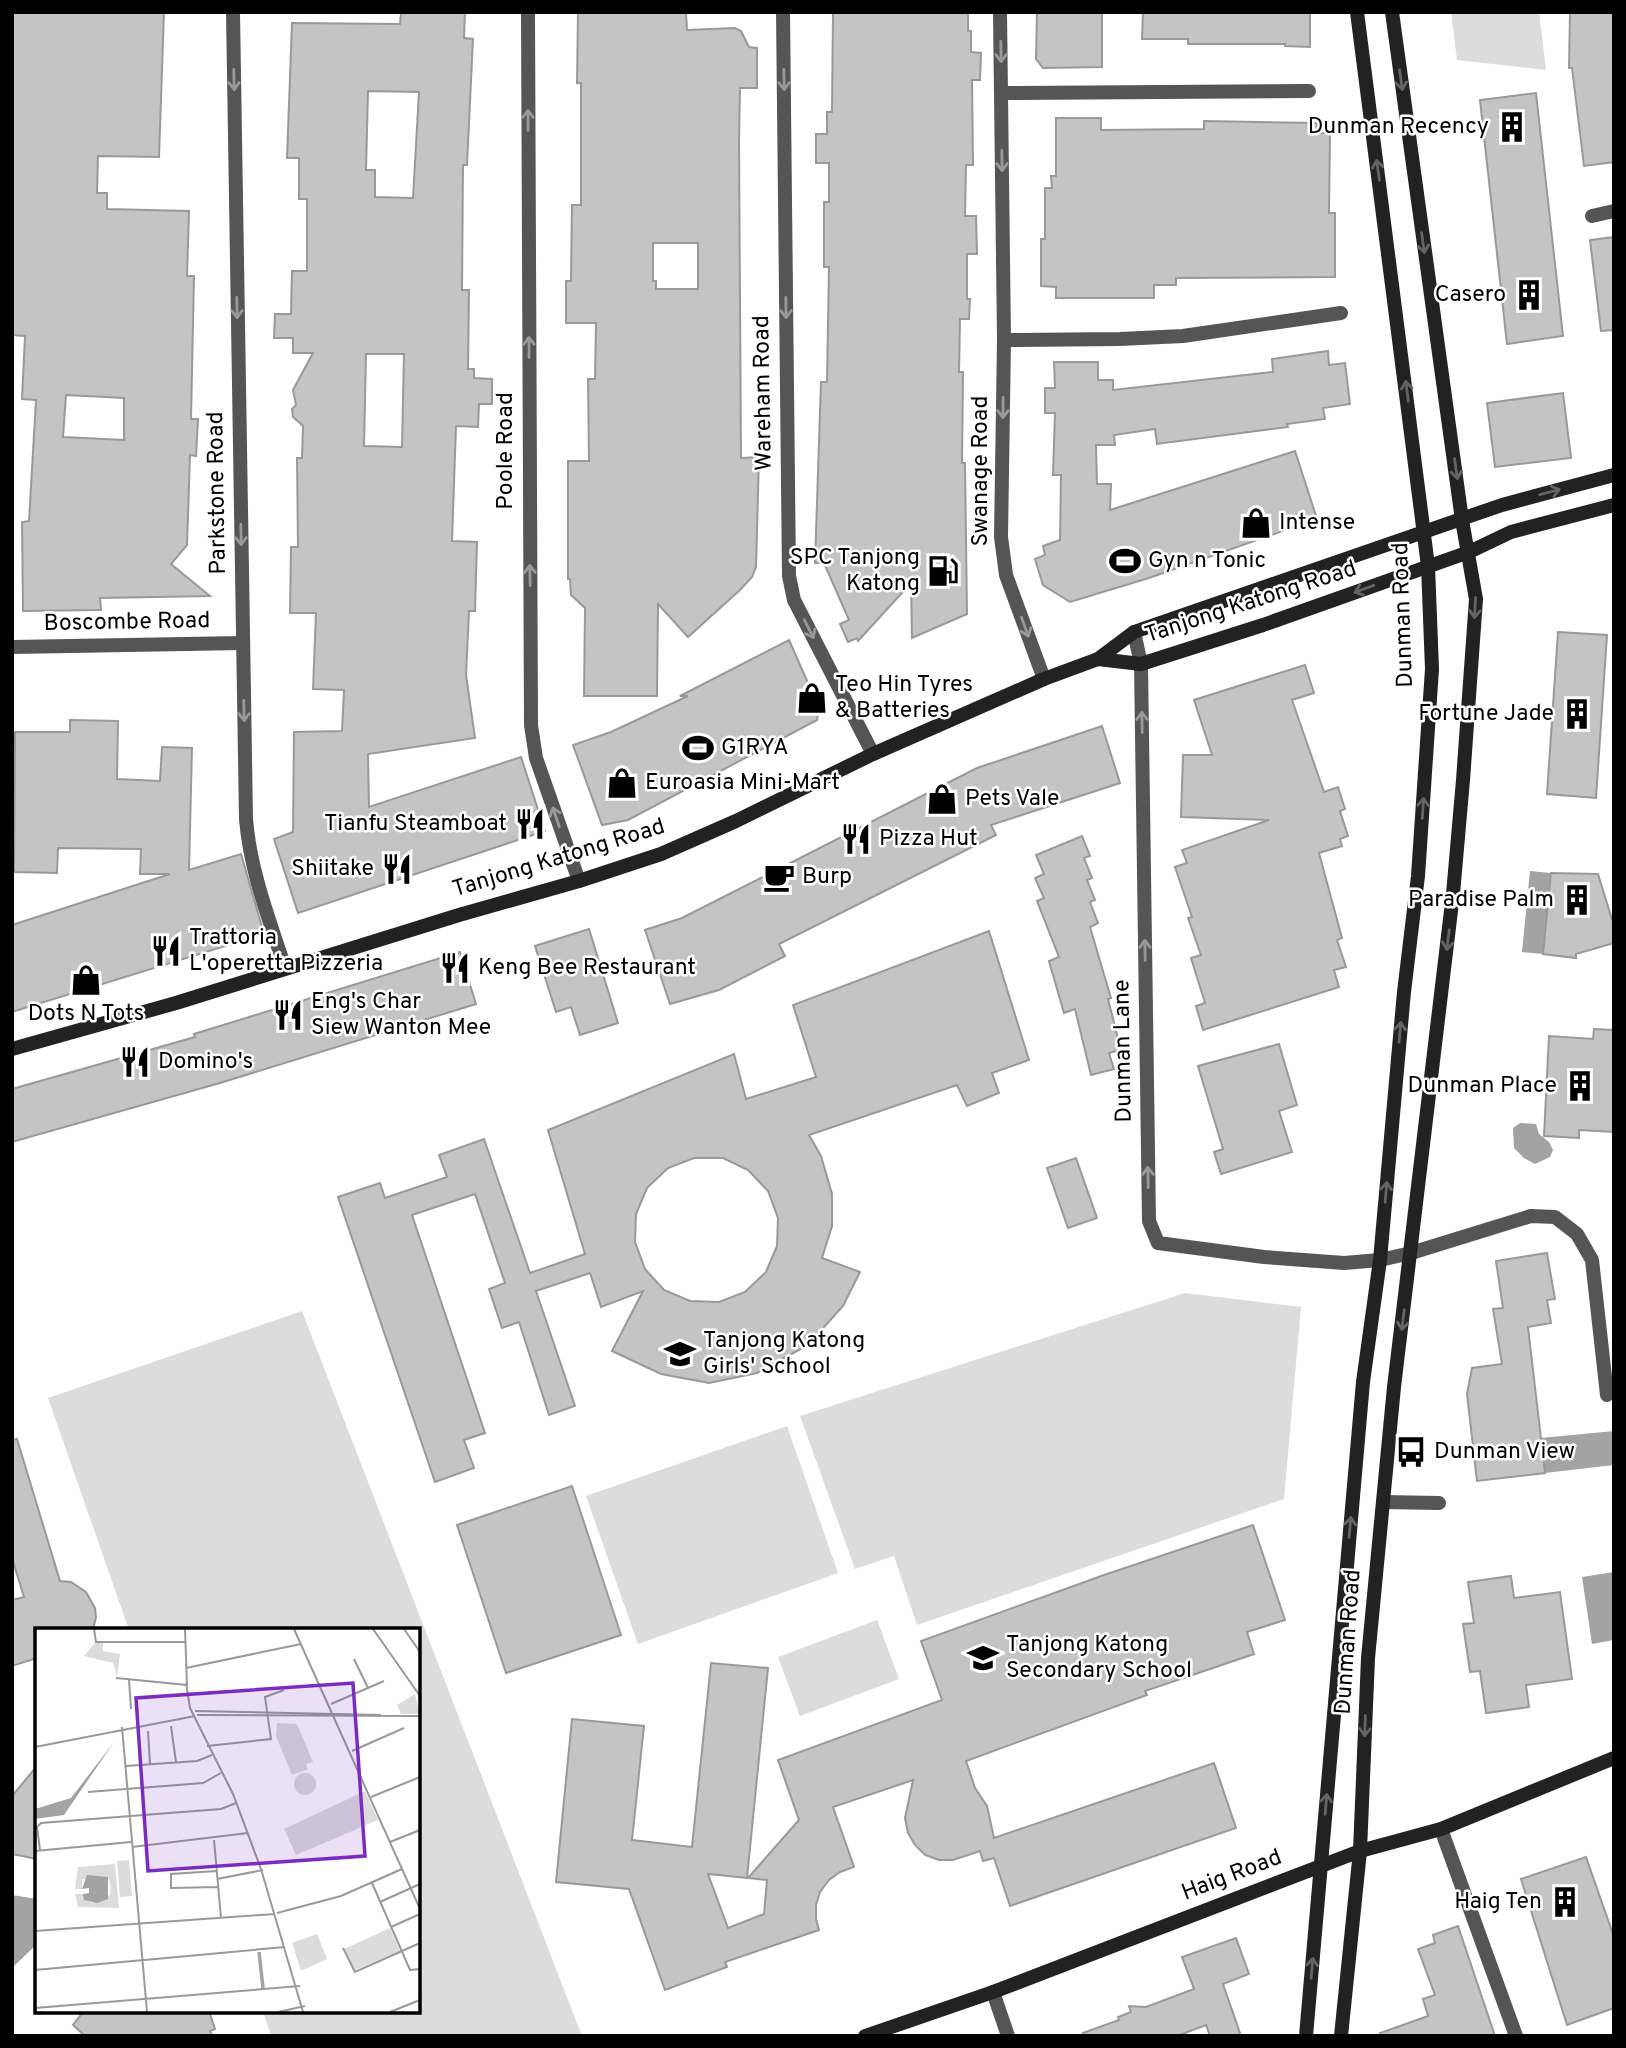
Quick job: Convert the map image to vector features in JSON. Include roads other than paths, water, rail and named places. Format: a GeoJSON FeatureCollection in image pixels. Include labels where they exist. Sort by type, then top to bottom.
{"type":"FeatureCollection","features":[{"type":"Feature","properties":{"kind":"street","name":"Parkstone Road"},"geometry":{"type":"LineString","coordinates":[[233,12],[248,844],[285,968]]}},
{"type":"Feature","properties":{"kind":"street","name":"Poole Road"},"geometry":{"type":"LineString","coordinates":[[528,12],[532,734],[536,758],[579,881]]}},
{"type":"Feature","properties":{"kind":"street","name":"Wareham Road"},"geometry":{"type":"LineString","coordinates":[[783,12],[789,576],[794,600],[873,754]]}},
{"type":"Feature","properties":{"kind":"street","name":"Swanage Road"},"geometry":{"type":"LineString","coordinates":[[1000,12],[1004,340],[1000,537],[1006,575],[1044,679]]}},
{"type":"Feature","properties":{"kind":"street","name":"Dunman Road"},"geometry":{"type":"LineString","coordinates":[[1306,2036],[1363,1382],[1380,1260],[1416,889],[1432,669],[1428,566],[1357,12]]}},
{"type":"Feature","properties":{"kind":"street","name":"Dunman Road"},"geometry":{"type":"LineString","coordinates":[[1341,2036],[1360,1851],[1368,1658],[1394,1387],[1453,894],[1476,598],[1462,520],[1392,12]]}},
{"type":"Feature","properties":{"kind":"street"},"geometry":{"type":"LineString","coordinates":[[1001,93],[1309,91]]}},
{"type":"Feature","properties":{"kind":"street"},"geometry":{"type":"LineString","coordinates":[[1592,216],[1614,211]]}},
{"type":"Feature","properties":{"kind":"street"},"geometry":{"type":"LineString","coordinates":[[1004,340],[1183,336],[1341,313]]}},
{"type":"Feature","properties":{"kind":"street","name":"Tanjong Katong Road"},"geometry":{"type":"LineString","coordinates":[[12,1049],[176,1003],[459,915],[579,881],[661,853],[873,754],[1044,679],[1098,659],[1134,632],[1502,505],[1614,475]]}},
{"type":"Feature","properties":{"kind":"street","name":"Tanjong Katong Road"},"geometry":{"type":"LineString","coordinates":[[1098,659],[1141,664],[1263,625],[1469,552],[1511,532],[1614,505]]}},
{"type":"Feature","properties":{"kind":"street","name":"Dunman Lane"},"geometry":{"type":"LineString","coordinates":[[1134,632],[1141,664],[1149,1221],[1158,1244],[1264,1257],[1344,1263],[1380,1260]]}},
{"type":"Feature","properties":{"kind":"street","name":"Boscombe Road"},"geometry":{"type":"LineString","coordinates":[[12,647],[243,643]]}},
{"type":"Feature","properties":{"kind":"street"},"geometry":{"type":"LineString","coordinates":[[1380,1260],[1531,1216],[1555,1217],[1577,1234],[1592,1260],[1607,1395]]}},
{"type":"Feature","properties":{"kind":"street"},"geometry":{"type":"LineString","coordinates":[[1383,1502],[1439,1503]]}},
{"type":"Feature","properties":{"kind":"street","name":"Haig Road"},"geometry":{"type":"LineString","coordinates":[[865,2036],[993,1992],[1360,1851],[1441,1829],[1614,1758]]}},
{"type":"Feature","properties":{"kind":"street"},"geometry":{"type":"LineString","coordinates":[[1441,1829],[1516,2036]]}},
{"type":"Feature","properties":{"kind":"street"},"geometry":{"type":"LineString","coordinates":[[993,1992],[1008,2036]]}},
{"type":"Feature","properties":{"kind":"place","name":"Dunman Recency"},"geometry":{"type":"Point","coordinates":[1512,127]}},
{"type":"Feature","properties":{"kind":"place","name":"Casero"},"geometry":{"type":"Point","coordinates":[1529,295]}},
{"type":"Feature","properties":{"kind":"place","name":"Intense"},"geometry":{"type":"Point","coordinates":[1256,523]}},
{"type":"Feature","properties":{"kind":"place","name":"Gyn n Tonic"},"geometry":{"type":"Point","coordinates":[1125,561]}},
{"type":"Feature","properties":{"kind":"place","name":"SPC Tanjong Katong"},"geometry":{"type":"Point","coordinates":[943,571]}},
{"type":"Feature","properties":{"kind":"place","name":"Teo Hin Tyres & Batteries"},"geometry":{"type":"Point","coordinates":[812,698]}},
{"type":"Feature","properties":{"kind":"place","name":"Fortune Jade"},"geometry":{"type":"Point","coordinates":[1577,714]}},
{"type":"Feature","properties":{"kind":"place","name":"G1RYA"},"geometry":{"type":"Point","coordinates":[698,748]}},
{"type":"Feature","properties":{"kind":"place","name":"Euroasia Mini-Mart"},"geometry":{"type":"Point","coordinates":[622,783]}},
{"type":"Feature","properties":{"kind":"place","name":"Pets Vale"},"geometry":{"type":"Point","coordinates":[942,799]}},
{"type":"Feature","properties":{"kind":"place","name":"Tianfu Steamboat"},"geometry":{"type":"Point","coordinates":[530,824]}},
{"type":"Feature","properties":{"kind":"place","name":"Pizza Hut"},"geometry":{"type":"Point","coordinates":[856,839]}},
{"type":"Feature","properties":{"kind":"place","name":"Shiitake"},"geometry":{"type":"Point","coordinates":[397,869]}},
{"type":"Feature","properties":{"kind":"place","name":"Burp"},"geometry":{"type":"Point","coordinates":[779,877]}},
{"type":"Feature","properties":{"kind":"place","name":"Paradise Palm"},"geometry":{"type":"Point","coordinates":[1577,900]}},
{"type":"Feature","properties":{"kind":"place","name":"Trattoria L'operetta Pizzeria"},"geometry":{"type":"Point","coordinates":[166,951]}},
{"type":"Feature","properties":{"kind":"place","name":"Keng Bee Restaurant"},"geometry":{"type":"Point","coordinates":[455,968]}},
{"type":"Feature","properties":{"kind":"place","name":"Dots N Tots"},"geometry":{"type":"Point","coordinates":[86,980]}},
{"type":"Feature","properties":{"kind":"place","name":"Eng's Char Siew Wanton Mee"},"geometry":{"type":"Point","coordinates":[288,1015]}},
{"type":"Feature","properties":{"kind":"place","name":"Domino's"},"geometry":{"type":"Point","coordinates":[135,1062]}},
{"type":"Feature","properties":{"kind":"place","name":"Dunman Place"},"geometry":{"type":"Point","coordinates":[1580,1086]}},
{"type":"Feature","properties":{"kind":"place","name":"Tanjong Katong Girls' School"},"geometry":{"type":"Point","coordinates":[680,1354]}},
{"type":"Feature","properties":{"kind":"place","name":"Dunman View"},"geometry":{"type":"Point","coordinates":[1411,1452]}},
{"type":"Feature","properties":{"kind":"place","name":"Tanjong Katong Secondary School"},"geometry":{"type":"Point","coordinates":[983,1658]}},
{"type":"Feature","properties":{"kind":"place","name":"Haig Ten"},"geometry":{"type":"Point","coordinates":[1565,1902]}}]}
